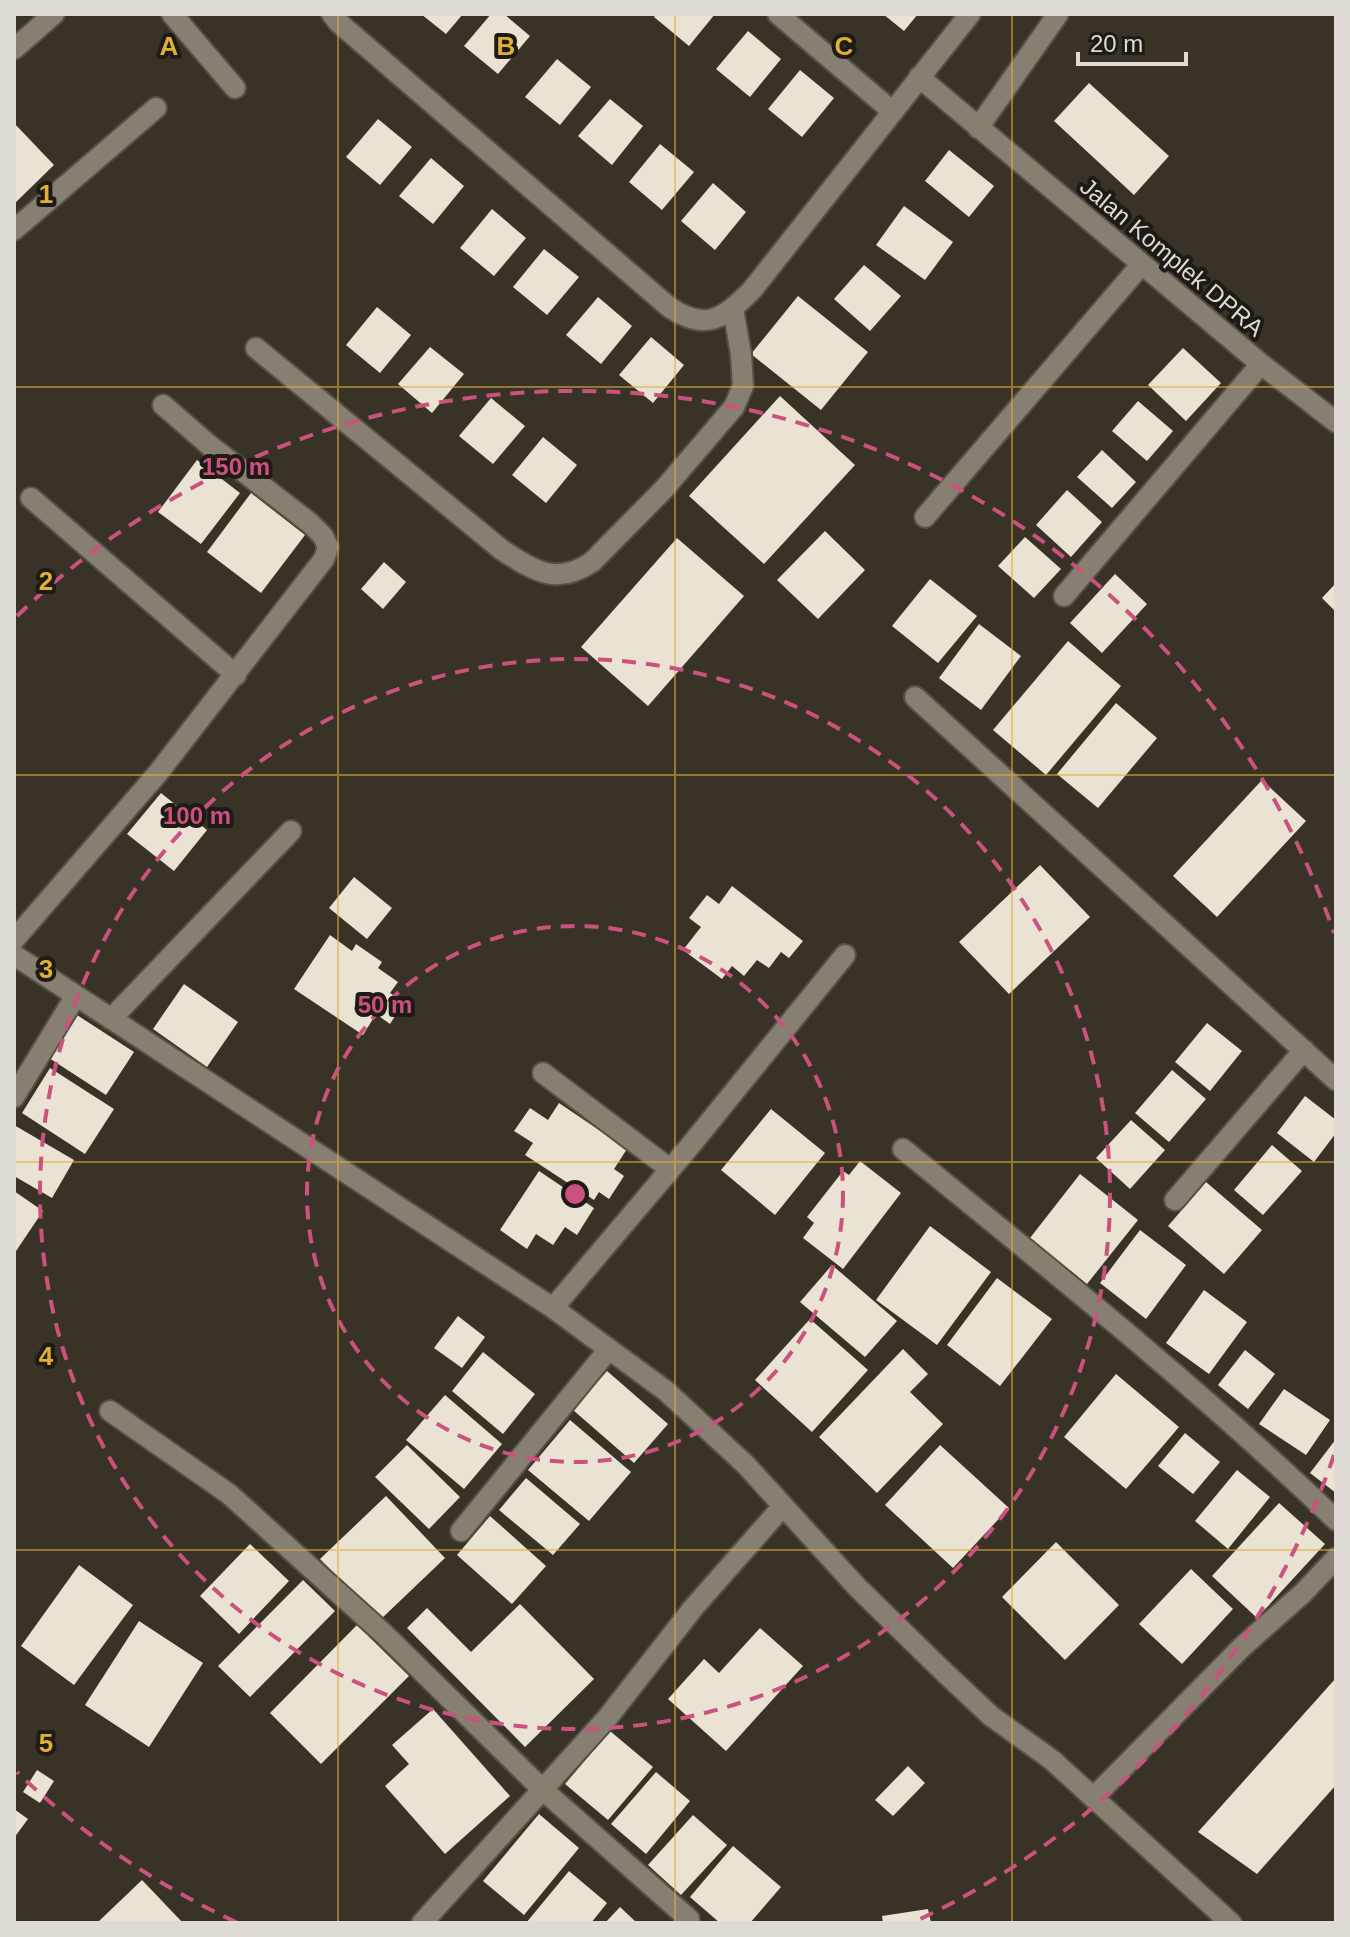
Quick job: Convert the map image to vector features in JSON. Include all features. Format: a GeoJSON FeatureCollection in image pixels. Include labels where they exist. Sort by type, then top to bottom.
{"type":"FeatureCollection","features":[{"type":"Feature","properties":{"kind":"street"},"geometry":{"type":"LineString","coordinates":[[14,49],[54,14]]}},
{"type":"Feature","properties":{"kind":"street"},"geometry":{"type":"LineString","coordinates":[[172,14],[235,88]]}},
{"type":"Feature","properties":{"kind":"street"},"geometry":{"type":"LineString","coordinates":[[332,14],[669,307],[686,318],[701,321],[716,319],[733,309],[752,290],[970,14]]}},
{"type":"Feature","properties":{"kind":"street"},"geometry":{"type":"LineString","coordinates":[[778,14],[892,111]]}},
{"type":"Feature","properties":{"kind":"street"},"geometry":{"type":"LineString","coordinates":[[978,128],[1058,14]]}},
{"type":"Feature","properties":{"kind":"street","name":"Jalan Komplek DPRA"},"geometry":{"type":"LineString","coordinates":[[919,77],[1141,265],[1336,422]]}},
{"type":"Feature","properties":{"kind":"street"},"geometry":{"type":"LineString","coordinates":[[14,230],[156,108]]}},
{"type":"Feature","properties":{"kind":"street"},"geometry":{"type":"LineString","coordinates":[[925,517],[1141,265]]}},
{"type":"Feature","properties":{"kind":"street"},"geometry":{"type":"LineString","coordinates":[[256,348],[502,550],[545,574],[561,575],[579,571],[592,562],[664,489],[734,407],[743,386],[733,309]]}},
{"type":"Feature","properties":{"kind":"street"},"geometry":{"type":"LineString","coordinates":[[1064,596],[1261,364]]}},
{"type":"Feature","properties":{"kind":"street"},"geometry":{"type":"LineString","coordinates":[[14,940],[158,773],[324,559],[328,547],[323,536],[310,523],[163,405]]}},
{"type":"Feature","properties":{"kind":"street"},"geometry":{"type":"LineString","coordinates":[[31,498],[236,675]]}},
{"type":"Feature","properties":{"kind":"street"},"geometry":{"type":"LineString","coordinates":[[915,697],[1336,1080]]}},
{"type":"Feature","properties":{"kind":"street"},"geometry":{"type":"LineString","coordinates":[[111,1019],[291,831]]}},
{"type":"Feature","properties":{"kind":"street"},"geometry":{"type":"LineString","coordinates":[[14,955],[553,1308],[666,1391],[746,1465],[857,1587],[944,1672],[991,1716],[1052,1760],[1231,1923]]}},
{"type":"Feature","properties":{"kind":"street"},"geometry":{"type":"LineString","coordinates":[[553,1308],[845,955]]}},
{"type":"Feature","properties":{"kind":"street"},"geometry":{"type":"LineString","coordinates":[[14,1097],[75,997]]}},
{"type":"Feature","properties":{"kind":"street"},"geometry":{"type":"LineString","coordinates":[[1175,1200],[1304,1050]]}},
{"type":"Feature","properties":{"kind":"street"},"geometry":{"type":"LineString","coordinates":[[543,1073],[670,1169]]}},
{"type":"Feature","properties":{"kind":"street"},"geometry":{"type":"LineString","coordinates":[[903,1149],[1095,1307],[1278,1464],[1336,1520]]}},
{"type":"Feature","properties":{"kind":"street"},"geometry":{"type":"LineString","coordinates":[[461,1531],[609,1349]]}},
{"type":"Feature","properties":{"kind":"street"},"geometry":{"type":"LineString","coordinates":[[110,1411],[229,1494],[383,1633],[542,1789],[689,1919]]}},
{"type":"Feature","properties":{"kind":"street"},"geometry":{"type":"LineString","coordinates":[[422,1923],[608,1717],[694,1607],[783,1506]]}},
{"type":"Feature","properties":{"kind":"street"},"geometry":{"type":"LineString","coordinates":[[1094,1797],[1242,1647],[1303,1593],[1336,1558]]}},
{"type":"Feature","properties":{"kind":"building"},"geometry":{"type":"Polygon","coordinates":[[[421,14],[463,14],[446,34],[421,14]]]}},
{"type":"Feature","properties":{"kind":"building"},"geometry":{"type":"Polygon","coordinates":[[[491,14],[504,14],[530,36],[498,74],[464,46],[491,14]]]}},
{"type":"Feature","properties":{"kind":"building"},"geometry":{"type":"Polygon","coordinates":[[[657,14],[715,14],[689,46],[654,17],[657,14]]]}},
{"type":"Feature","properties":{"kind":"building"},"geometry":{"type":"Polygon","coordinates":[[[883,14],[918,14],[904,31],[883,14]]]}},
{"type":"Feature","properties":{"kind":"building"},"geometry":{"type":"Polygon","coordinates":[[[748,31],[781,59],[750,97],[716,69],[748,31]]]}},
{"type":"Feature","properties":{"kind":"building"},"geometry":{"type":"Polygon","coordinates":[[[557,59],[591,87],[560,125],[525,97],[557,59]]]}},
{"type":"Feature","properties":{"kind":"building"},"geometry":{"type":"Polygon","coordinates":[[[800,70],[834,98],[802,137],[768,109],[800,70]]]}},
{"type":"Feature","properties":{"kind":"building"},"geometry":{"type":"Polygon","coordinates":[[[1089,83],[1169,156],[1134,195],[1054,121],[1089,83]]]}},
{"type":"Feature","properties":{"kind":"building"},"geometry":{"type":"Polygon","coordinates":[[[610,99],[643,126],[612,165],[578,136],[610,99]]]}},
{"type":"Feature","properties":{"kind":"building"},"geometry":{"type":"Polygon","coordinates":[[[378,119],[412,147],[380,185],[346,157],[378,119]]]}},
{"type":"Feature","properties":{"kind":"building"},"geometry":{"type":"Polygon","coordinates":[[[14,123],[54,165],[14,204],[14,123]]]}},
{"type":"Feature","properties":{"kind":"building"},"geometry":{"type":"Polygon","coordinates":[[[660,144],[694,172],[662,210],[629,182],[660,144]]]}},
{"type":"Feature","properties":{"kind":"building"},"geometry":{"type":"Polygon","coordinates":[[[949,150],[994,186],[969,217],[925,181],[949,150]]]}},
{"type":"Feature","properties":{"kind":"building"},"geometry":{"type":"Polygon","coordinates":[[[431,158],[464,186],[433,224],[399,196],[431,158]]]}},
{"type":"Feature","properties":{"kind":"building"},"geometry":{"type":"Polygon","coordinates":[[[713,183],[746,212],[715,250],[681,221],[713,183]]]}},
{"type":"Feature","properties":{"kind":"building"},"geometry":{"type":"Polygon","coordinates":[[[904,206],[953,242],[925,280],[876,245],[904,206]]]}},
{"type":"Feature","properties":{"kind":"building"},"geometry":{"type":"Polygon","coordinates":[[[492,209],[526,238],[494,276],[460,248],[492,209]]]}},
{"type":"Feature","properties":{"kind":"building"},"geometry":{"type":"Polygon","coordinates":[[[544,249],[579,277],[547,315],[513,287],[544,249]]]}},
{"type":"Feature","properties":{"kind":"building"},"geometry":{"type":"Polygon","coordinates":[[[864,265],[901,296],[870,331],[834,299],[864,265]]]}},
{"type":"Feature","properties":{"kind":"building"},"geometry":{"type":"Polygon","coordinates":[[[798,296],[868,352],[821,410],[751,354],[798,296]]]}},
{"type":"Feature","properties":{"kind":"building"},"geometry":{"type":"Polygon","coordinates":[[[598,297],[632,326],[601,364],[566,335],[598,297]]]}},
{"type":"Feature","properties":{"kind":"building"},"geometry":{"type":"Polygon","coordinates":[[[377,307],[411,335],[380,373],[346,345],[377,307]]]}},
{"type":"Feature","properties":{"kind":"building"},"geometry":{"type":"Polygon","coordinates":[[[651,337],[684,365],[653,403],[619,375],[651,337]]]}},
{"type":"Feature","properties":{"kind":"building"},"geometry":{"type":"Polygon","coordinates":[[[430,347],[464,374],[432,413],[398,384],[430,347]]]}},
{"type":"Feature","properties":{"kind":"building"},"geometry":{"type":"Polygon","coordinates":[[[1183,348],[1221,383],[1186,421],[1148,385],[1183,348]]]}},
{"type":"Feature","properties":{"kind":"building"},"geometry":{"type":"Polygon","coordinates":[[[780,396],[855,465],[764,564],[689,496],[780,396]]]}},
{"type":"Feature","properties":{"kind":"building"},"geometry":{"type":"Polygon","coordinates":[[[491,398],[525,426],[493,464],[459,436],[491,398]]]}},
{"type":"Feature","properties":{"kind":"building"},"geometry":{"type":"Polygon","coordinates":[[[1138,401],[1173,431],[1147,461],[1112,431],[1138,401]]]}},
{"type":"Feature","properties":{"kind":"building"},"geometry":{"type":"Polygon","coordinates":[[[543,437],[577,465],[546,503],[512,475],[543,437]]]}},
{"type":"Feature","properties":{"kind":"building"},"geometry":{"type":"Polygon","coordinates":[[[1102,450],[1136,482],[1112,508],[1077,477],[1102,450]]]}},
{"type":"Feature","properties":{"kind":"building"},"geometry":{"type":"Polygon","coordinates":[[[197,460],[240,493],[201,544],[158,512],[197,460]]]}},
{"type":"Feature","properties":{"kind":"building"},"geometry":{"type":"Polygon","coordinates":[[[1067,490],[1102,522],[1071,557],[1036,525],[1067,490]]]}},
{"type":"Feature","properties":{"kind":"building"},"geometry":{"type":"Polygon","coordinates":[[[251,493],[305,535],[261,593],[207,552],[251,493]]]}},
{"type":"Feature","properties":{"kind":"building"},"geometry":{"type":"Polygon","coordinates":[[[825,531],[865,570],[818,619],[777,580],[825,531]]]}},
{"type":"Feature","properties":{"kind":"building"},"geometry":{"type":"Polygon","coordinates":[[[1025,537],[1061,569],[1034,598],[998,566],[1025,537]]]}},
{"type":"Feature","properties":{"kind":"building"},"geometry":{"type":"Polygon","coordinates":[[[677,538],[744,596],[648,706],[581,647],[677,538]]]}},
{"type":"Feature","properties":{"kind":"building"},"geometry":{"type":"Polygon","coordinates":[[[384,562],[406,582],[383,609],[361,589],[384,562]]]}},
{"type":"Feature","properties":{"kind":"building"},"geometry":{"type":"Polygon","coordinates":[[[1115,574],[1147,604],[1102,653],[1070,623],[1115,574]]]}},
{"type":"Feature","properties":{"kind":"building"},"geometry":{"type":"Polygon","coordinates":[[[930,579],[977,616],[938,663],[892,626],[930,579]]]}},
{"type":"Feature","properties":{"kind":"building"},"geometry":{"type":"Polygon","coordinates":[[[1336,583],[1336,612],[1322,598],[1336,583]]]}},
{"type":"Feature","properties":{"kind":"building"},"geometry":{"type":"Polygon","coordinates":[[[979,624],[1021,656],[981,710],[939,678],[979,624]]]}},
{"type":"Feature","properties":{"kind":"building"},"geometry":{"type":"Polygon","coordinates":[[[1068,641],[1121,686],[1046,775],[993,730],[1068,641]]]}},
{"type":"Feature","properties":{"kind":"building"},"geometry":{"type":"Polygon","coordinates":[[[1116,703],[1157,738],[1098,808],[1057,774],[1116,703]]]}},
{"type":"Feature","properties":{"kind":"building"},"geometry":{"type":"Polygon","coordinates":[[[1262,780],[1306,821],[1217,917],[1173,876],[1262,780]]]}},
{"type":"Feature","properties":{"kind":"building"},"geometry":{"type":"Polygon","coordinates":[[[161,793],[207,830],[174,871],[127,834],[161,793]]]}},
{"type":"Feature","properties":{"kind":"building"},"geometry":{"type":"Polygon","coordinates":[[[1040,865],[1090,917],[1009,994],[959,942],[1040,865]]]}},
{"type":"Feature","properties":{"kind":"building"},"geometry":{"type":"Polygon","coordinates":[[[354,877],[392,908],[367,939],[329,908],[354,877]]]}},
{"type":"Feature","properties":{"kind":"building"},"geometry":{"type":"Polygon","coordinates":[[[732,886],[803,941],[789,958],[781,952],[769,968],[757,960],[744,976],[732,966],[722,979],[683,950],[701,927],[689,918],[707,895],[719,904],[732,886]]]}},
{"type":"Feature","properties":{"kind":"building"},"geometry":{"type":"Polygon","coordinates":[[[330,935],[352,951],[356,944],[382,962],[378,968],[398,982],[390,993],[404,1002],[390,1024],[376,1014],[363,1035],[294,989],[330,935]]]}},
{"type":"Feature","properties":{"kind":"building"},"geometry":{"type":"Polygon","coordinates":[[[184,984],[238,1022],[207,1067],[153,1029],[184,984]]]}},
{"type":"Feature","properties":{"kind":"building"},"geometry":{"type":"Polygon","coordinates":[[[77,1015],[134,1052],[106,1095],[49,1058],[77,1015]]]}},
{"type":"Feature","properties":{"kind":"building"},"geometry":{"type":"Polygon","coordinates":[[[1207,1023],[1242,1051],[1210,1091],[1175,1062],[1207,1023]]]}},
{"type":"Feature","properties":{"kind":"building"},"geometry":{"type":"Polygon","coordinates":[[[50,1068],[114,1109],[85,1154],[22,1113],[50,1068]]]}},
{"type":"Feature","properties":{"kind":"building"},"geometry":{"type":"Polygon","coordinates":[[[1172,1070],[1206,1099],[1169,1142],[1135,1113],[1172,1070]]]}},
{"type":"Feature","properties":{"kind":"building"},"geometry":{"type":"Polygon","coordinates":[[[1305,1096],[1336,1120],[1336,1133],[1314,1162],[1277,1133],[1305,1096]]]}},
{"type":"Feature","properties":{"kind":"building"},"geometry":{"type":"Polygon","coordinates":[[[559,1103],[627,1149],[614,1169],[624,1176],[609,1199],[599,1192],[594,1200],[525,1155],[533,1143],[514,1131],[530,1108],[548,1120],[559,1103]]]}},
{"type":"Feature","properties":{"kind":"building"},"geometry":{"type":"Polygon","coordinates":[[[771,1109],[825,1153],[775,1215],[721,1170],[771,1109]]]}},
{"type":"Feature","properties":{"kind":"building"},"geometry":{"type":"Polygon","coordinates":[[[1131,1120],[1165,1150],[1130,1189],[1096,1158],[1131,1120]]]}},
{"type":"Feature","properties":{"kind":"building"},"geometry":{"type":"Polygon","coordinates":[[[14,1125],[74,1160],[52,1198],[14,1176],[14,1125]]]}},
{"type":"Feature","properties":{"kind":"building"},"geometry":{"type":"Polygon","coordinates":[[[1272,1145],[1302,1171],[1263,1215],[1234,1190],[1272,1145]]]}},
{"type":"Feature","properties":{"kind":"building"},"geometry":{"type":"Polygon","coordinates":[[[860,1161],[901,1193],[843,1269],[803,1238],[814,1223],[807,1217],[843,1171],[849,1175],[860,1161]]]}},
{"type":"Feature","properties":{"kind":"building"},"geometry":{"type":"Polygon","coordinates":[[[539,1171],[594,1208],[577,1235],[565,1227],[553,1245],[536,1234],[527,1249],[500,1230],[539,1171]]]}},
{"type":"Feature","properties":{"kind":"building"},"geometry":{"type":"Polygon","coordinates":[[[1080,1174],[1138,1220],[1087,1284],[1030,1238],[1080,1174]]]}},
{"type":"Feature","properties":{"kind":"building"},"geometry":{"type":"Polygon","coordinates":[[[1206,1182],[1262,1230],[1224,1274],[1168,1226],[1206,1182]]]}},
{"type":"Feature","properties":{"kind":"building"},"geometry":{"type":"Polygon","coordinates":[[[14,1191],[43,1211],[14,1254],[14,1191]]]}},
{"type":"Feature","properties":{"kind":"building"},"geometry":{"type":"Polygon","coordinates":[[[930,1226],[991,1272],[937,1345],[876,1300],[930,1226]]]}},
{"type":"Feature","properties":{"kind":"building"},"geometry":{"type":"Polygon","coordinates":[[[1140,1230],[1186,1265],[1146,1319],[1100,1283],[1140,1230]]]}},
{"type":"Feature","properties":{"kind":"building"},"geometry":{"type":"Polygon","coordinates":[[[832,1265],[897,1321],[865,1357],[800,1302],[832,1265]]]}},
{"type":"Feature","properties":{"kind":"building"},"geometry":{"type":"Polygon","coordinates":[[[997,1278],[1052,1319],[1000,1386],[947,1345],[997,1278]]]}},
{"type":"Feature","properties":{"kind":"building"},"geometry":{"type":"Polygon","coordinates":[[[1204,1290],[1247,1322],[1209,1374],[1166,1343],[1204,1290]]]}},
{"type":"Feature","properties":{"kind":"building"},"geometry":{"type":"Polygon","coordinates":[[[458,1316],[485,1337],[462,1368],[434,1348],[458,1316]]]}},
{"type":"Feature","properties":{"kind":"building"},"geometry":{"type":"Polygon","coordinates":[[[810,1319],[868,1370],[812,1432],[755,1380],[810,1319]]]}},
{"type":"Feature","properties":{"kind":"building"},"geometry":{"type":"Polygon","coordinates":[[[903,1349],[928,1374],[910,1392],[943,1424],[877,1493],[819,1437],[903,1349]]]}},
{"type":"Feature","properties":{"kind":"building"},"geometry":{"type":"Polygon","coordinates":[[[1245,1350],[1275,1374],[1248,1409],[1218,1385],[1245,1350]]]}},
{"type":"Feature","properties":{"kind":"building"},"geometry":{"type":"Polygon","coordinates":[[[483,1352],[535,1394],[503,1434],[452,1391],[483,1352]]]}},
{"type":"Feature","properties":{"kind":"building"},"geometry":{"type":"Polygon","coordinates":[[[607,1371],[668,1424],[634,1463],[573,1410],[607,1371]]]}},
{"type":"Feature","properties":{"kind":"building"},"geometry":{"type":"Polygon","coordinates":[[[1116,1374],[1179,1427],[1126,1489],[1064,1437],[1116,1374]]]}},
{"type":"Feature","properties":{"kind":"building"},"geometry":{"type":"Polygon","coordinates":[[[1284,1389],[1330,1420],[1306,1455],[1259,1424],[1284,1389]]]}},
{"type":"Feature","properties":{"kind":"building"},"geometry":{"type":"Polygon","coordinates":[[[445,1395],[502,1444],[464,1489],[406,1440],[445,1395]]]}},
{"type":"Feature","properties":{"kind":"building"},"geometry":{"type":"Polygon","coordinates":[[[570,1420],[631,1472],[589,1521],[528,1470],[570,1420]]]}},
{"type":"Feature","properties":{"kind":"building"},"geometry":{"type":"Polygon","coordinates":[[[1185,1433],[1220,1462],[1193,1494],[1158,1466],[1185,1433]]]}},
{"type":"Feature","properties":{"kind":"building"},"geometry":{"type":"Polygon","coordinates":[[[1336,1439],[1336,1493],[1310,1473],[1336,1439]]]}},
{"type":"Feature","properties":{"kind":"building"},"geometry":{"type":"Polygon","coordinates":[[[407,1445],[460,1497],[429,1529],[375,1477],[407,1445]]]}},
{"type":"Feature","properties":{"kind":"building"},"geometry":{"type":"Polygon","coordinates":[[[940,1445],[1009,1508],[953,1568],[885,1505],[940,1445]]]}},
{"type":"Feature","properties":{"kind":"building"},"geometry":{"type":"Polygon","coordinates":[[[1237,1470],[1270,1497],[1228,1549],[1195,1521],[1237,1470]]]}},
{"type":"Feature","properties":{"kind":"building"},"geometry":{"type":"Polygon","coordinates":[[[526,1478],[580,1524],[553,1555],[499,1510],[526,1478]]]}},
{"type":"Feature","properties":{"kind":"building"},"geometry":{"type":"Polygon","coordinates":[[[386,1496],[445,1558],[380,1620],[320,1559],[386,1496]]]}},
{"type":"Feature","properties":{"kind":"building"},"geometry":{"type":"Polygon","coordinates":[[[1279,1503],[1325,1544],[1257,1618],[1212,1576],[1279,1503]]]}},
{"type":"Feature","properties":{"kind":"building"},"geometry":{"type":"Polygon","coordinates":[[[490,1516],[546,1566],[512,1604],[457,1555],[490,1516]]]}},
{"type":"Feature","properties":{"kind":"building"},"geometry":{"type":"Polygon","coordinates":[[[1056,1542],[1119,1605],[1065,1660],[1002,1597],[1056,1542]]]}},
{"type":"Feature","properties":{"kind":"building"},"geometry":{"type":"Polygon","coordinates":[[[250,1544],[289,1581],[239,1634],[200,1596],[250,1544]]]}},
{"type":"Feature","properties":{"kind":"building"},"geometry":{"type":"Polygon","coordinates":[[[79,1565],[133,1605],[74,1685],[21,1646],[79,1565]]]}},
{"type":"Feature","properties":{"kind":"building"},"geometry":{"type":"Polygon","coordinates":[[[1191,1569],[1233,1609],[1182,1664],[1139,1624],[1191,1569]]]}},
{"type":"Feature","properties":{"kind":"building"},"geometry":{"type":"Polygon","coordinates":[[[303,1580],[335,1611],[250,1697],[218,1666],[303,1580]]]}},
{"type":"Feature","properties":{"kind":"building"},"geometry":{"type":"Polygon","coordinates":[[[520,1604],[594,1679],[525,1747],[407,1628],[427,1608],[471,1652],[520,1604]]]}},
{"type":"Feature","properties":{"kind":"building"},"geometry":{"type":"Polygon","coordinates":[[[139,1621],[203,1663],[149,1747],[85,1705],[139,1621]]]}},
{"type":"Feature","properties":{"kind":"building"},"geometry":{"type":"Polygon","coordinates":[[[357,1625],[409,1676],[321,1764],[270,1713],[357,1625]]]}},
{"type":"Feature","properties":{"kind":"building"},"geometry":{"type":"Polygon","coordinates":[[[760,1628],[803,1666],[726,1751],[668,1699],[704,1659],[719,1673],[760,1628]]]}},
{"type":"Feature","properties":{"kind":"building"},"geometry":{"type":"Polygon","coordinates":[[[1336,1678],[1336,1785],[1257,1874],[1198,1832],[1336,1678]]]}},
{"type":"Feature","properties":{"kind":"building"},"geometry":{"type":"Polygon","coordinates":[[[433,1709],[510,1796],[445,1854],[385,1786],[409,1764],[392,1745],[433,1709]]]}},
{"type":"Feature","properties":{"kind":"building"},"geometry":{"type":"Polygon","coordinates":[[[610,1731],[653,1767],[608,1820],[565,1784],[610,1731]]]}},
{"type":"Feature","properties":{"kind":"building"},"geometry":{"type":"Polygon","coordinates":[[[908,1766],[925,1783],[893,1816],[875,1800],[908,1766]]]}},
{"type":"Feature","properties":{"kind":"building"},"geometry":{"type":"Polygon","coordinates":[[[37,1770],[54,1781],[40,1803],[23,1792],[37,1770]]]}},
{"type":"Feature","properties":{"kind":"building"},"geometry":{"type":"Polygon","coordinates":[[[656,1772],[690,1801],[646,1854],[611,1824],[656,1772]]]}},
{"type":"Feature","properties":{"kind":"building"},"geometry":{"type":"Polygon","coordinates":[[[14,1809],[28,1819],[14,1838],[14,1809]]]}},
{"type":"Feature","properties":{"kind":"building"},"geometry":{"type":"Polygon","coordinates":[[[539,1814],[579,1848],[524,1915],[483,1881],[539,1814]]]}},
{"type":"Feature","properties":{"kind":"building"},"geometry":{"type":"Polygon","coordinates":[[[693,1815],[727,1845],[681,1895],[648,1865],[693,1815]]]}},
{"type":"Feature","properties":{"kind":"building"},"geometry":{"type":"Polygon","coordinates":[[[733,1846],[781,1887],[750,1923],[720,1923],[690,1897],[733,1846]]]}},
{"type":"Feature","properties":{"kind":"building"},"geometry":{"type":"Polygon","coordinates":[[[569,1871],[607,1903],[591,1923],[526,1923],[569,1871]]]}},
{"type":"Feature","properties":{"kind":"building"},"geometry":{"type":"Polygon","coordinates":[[[142,1880],[183,1923],[97,1923],[142,1880]]]}},
{"type":"Feature","properties":{"kind":"building"},"geometry":{"type":"Polygon","coordinates":[[[620,1907],[637,1923],[605,1923],[620,1907]]]}},
{"type":"Feature","properties":{"kind":"building"},"geometry":{"type":"Polygon","coordinates":[[[928,1909],[931,1923],[883,1923],[882,1916],[928,1909]]]}}]}
